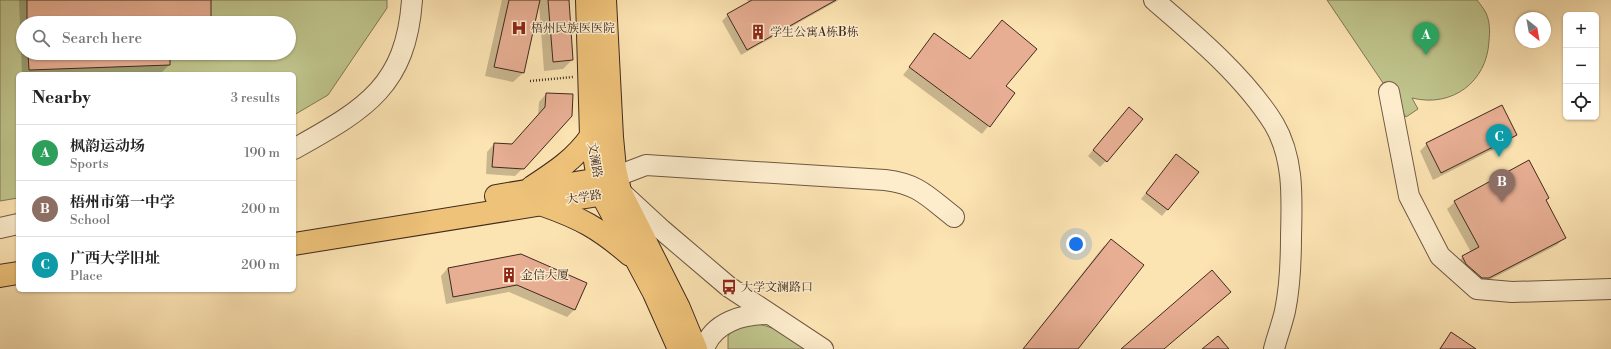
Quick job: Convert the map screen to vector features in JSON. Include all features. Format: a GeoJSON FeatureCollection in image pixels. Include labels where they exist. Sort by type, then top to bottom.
{"type":"FeatureCollection","features":[{"type":"Feature","properties":{"kind":"main road","name":"文澜路"},"geometry":{"type":"LineString","coordinates":[[588,0],[591,136],[638,262],[664,314],[679,349]]}},
{"type":"Feature","properties":{"kind":"main road","name":"文澜路"},"geometry":{"type":"LineString","coordinates":[[605,0],[612,136],[610,185],[679,308],[696,349]]}},
{"type":"Feature","properties":{"kind":"main road"},"geometry":{"type":"LineString","coordinates":[[591,136],[581,150],[534,198],[598,229],[638,262]]}},
{"type":"Feature","properties":{"kind":"main road","name":"大学路"},"geometry":{"type":"LineString","coordinates":[[296,244],[610,185]]}},
{"type":"Feature","properties":{"kind":"main road","name":"大学路"},"geometry":{"type":"LineString","coordinates":[[296,229],[534,198]]}},
{"type":"Feature","properties":{"kind":"main road"},"geometry":{"type":"LineString","coordinates":[[0,276],[16,273]]}},
{"type":"Feature","properties":{"kind":"main road"},"geometry":{"type":"LineString","coordinates":[[0,292],[16,289]]}},
{"type":"Feature","properties":{"kind":"street"},"geometry":{"type":"LineString","coordinates":[[296,148],[338,124],[365,105],[382,88],[393,71],[403,48],[410,20],[412,0]]}},
{"type":"Feature","properties":{"kind":"street"},"geometry":{"type":"LineString","coordinates":[[1154,0],[1208,46],[1254,96],[1274,124],[1286,150],[1292,186],[1291,258],[1285,311],[1274,349]]}},
{"type":"Feature","properties":{"kind":"street"},"geometry":{"type":"LineString","coordinates":[[1389,92],[1409,196],[1440,256],[1477,289],[1512,292],[1611,289]]}},
{"type":"Feature","properties":{"kind":"street"},"geometry":{"type":"LineString","coordinates":[[823,349],[730,287],[610,185],[646,165],[885,180],[904,182],[915,187],[954,217]]}},
{"type":"Feature","properties":{"kind":"street"},"geometry":{"type":"LineString","coordinates":[[0,228],[16,224]]}},
{"type":"Feature","properties":{"kind":"street"},"geometry":{"type":"LineString","coordinates":[[704,349],[708,338],[728,322],[754,314],[769,314]]}},
{"type":"Feature","properties":{"kind":"path"},"geometry":{"type":"LineString","coordinates":[[530,81],[590,76]]}},
{"type":"Feature","properties":{"kind":"green space"},"geometry":{"type":"Polygon","coordinates":[[[0,0],[387,0],[387,8],[328,95],[296,114],[296,72],[16,72],[16,198],[0,201],[0,0]]]}},
{"type":"Feature","properties":{"kind":"green space"},"geometry":{"type":"Polygon","coordinates":[[[1327,0],[1477,0],[1486,13],[1490,34],[1487,56],[1482,69],[1465,89],[1453,95],[1441,99],[1427,100],[1412,98],[1418,109],[1406,117],[1327,0]]]}},
{"type":"Feature","properties":{"kind":"green space"},"geometry":{"type":"Polygon","coordinates":[[[746,322],[756,323],[772,328],[788,335],[812,349],[728,349],[728,336],[735,327],[746,322]]]}},
{"type":"Feature","properties":{"kind":"building"},"geometry":{"type":"Polygon","coordinates":[[[27,0],[211,0],[211,16],[27,16],[27,0]]]}},
{"type":"Feature","properties":{"kind":"building"},"geometry":{"type":"Polygon","coordinates":[[[509,0],[540,0],[524,73],[494,67],[509,0]]]}},
{"type":"Feature","properties":{"kind":"building"},"geometry":{"type":"Polygon","coordinates":[[[548,0],[569,0],[573,60],[553,62],[548,0]]]}},
{"type":"Feature","properties":{"kind":"building","name":"学生公寓A栋B栋"},"geometry":{"type":"Polygon","coordinates":[[[752,0],[836,0],[747,50],[727,14],[752,0]]]}},
{"type":"Feature","properties":{"kind":"building"},"geometry":{"type":"Polygon","coordinates":[[[1002,20],[1037,49],[1006,86],[1015,93],[990,127],[909,67],[934,33],[970,59],[1002,20]]]}},
{"type":"Feature","properties":{"kind":"building"},"geometry":{"type":"Polygon","coordinates":[[[28,60],[170,60],[170,65],[29,70],[28,60]]]}},
{"type":"Feature","properties":{"kind":"building"},"geometry":{"type":"Polygon","coordinates":[[[546,93],[573,94],[572,116],[524,169],[492,167],[494,143],[512,144],[545,107],[546,93]]]}},
{"type":"Feature","properties":{"kind":"building"},"geometry":{"type":"Polygon","coordinates":[[[1502,105],[1517,135],[1441,173],[1426,143],[1502,105]]]}},
{"type":"Feature","properties":{"kind":"building"},"geometry":{"type":"Polygon","coordinates":[[[1129,107],[1143,119],[1107,162],[1093,150],[1129,107]]]}},
{"type":"Feature","properties":{"kind":"building"},"geometry":{"type":"Polygon","coordinates":[[[1176,154],[1199,172],[1168,210],[1146,193],[1176,154]]]}},
{"type":"Feature","properties":{"kind":"building"},"geometry":{"type":"Polygon","coordinates":[[[1529,160],[1549,198],[1546,200],[1566,238],[1489,278],[1482,278],[1466,264],[1462,256],[1479,247],[1454,201],[1529,160]]]}},
{"type":"Feature","properties":{"kind":"building"},"geometry":{"type":"Polygon","coordinates":[[[1111,239],[1144,265],[1078,349],[1023,349],[1111,239]]]}},
{"type":"Feature","properties":{"kind":"building","name":"金信大厦"},"geometry":{"type":"Polygon","coordinates":[[[521,254],[587,283],[575,310],[517,285],[453,297],[448,268],[521,254]]]}},
{"type":"Feature","properties":{"kind":"building"},"geometry":{"type":"Polygon","coordinates":[[[1212,270],[1231,292],[1164,349],[1121,349],[1212,270]]]}},
{"type":"Feature","properties":{"kind":"building"},"geometry":{"type":"Polygon","coordinates":[[[1451,332],[1476,349],[1440,349],[1451,332]]]}},
{"type":"Feature","properties":{"kind":"building"},"geometry":{"type":"Polygon","coordinates":[[[1218,336],[1229,349],[1202,349],[1218,336]]]}},
{"type":"Feature","properties":{"kind":"place","name":"梧州民族医医院"},"geometry":{"type":"Point","coordinates":[519,28]}},
{"type":"Feature","properties":{"kind":"place","name":"学生公寓A栋B栋"},"geometry":{"type":"Point","coordinates":[758,32]}},
{"type":"Feature","properties":{"kind":"place","name":"枫韵运动场"},"geometry":{"type":"Point","coordinates":[1426,55]}},
{"type":"Feature","properties":{"kind":"place","name":"广西大学旧址"},"geometry":{"type":"Point","coordinates":[1499,157]}},
{"type":"Feature","properties":{"kind":"place","name":"梧州市第一中学"},"geometry":{"type":"Point","coordinates":[1502,202]}},
{"type":"Feature","properties":{"kind":"place","name":"金信大厦"},"geometry":{"type":"Point","coordinates":[509,275]}},
{"type":"Feature","properties":{"kind":"place","name":"大学文澜路口"},"geometry":{"type":"Point","coordinates":[729,287]}}]}
